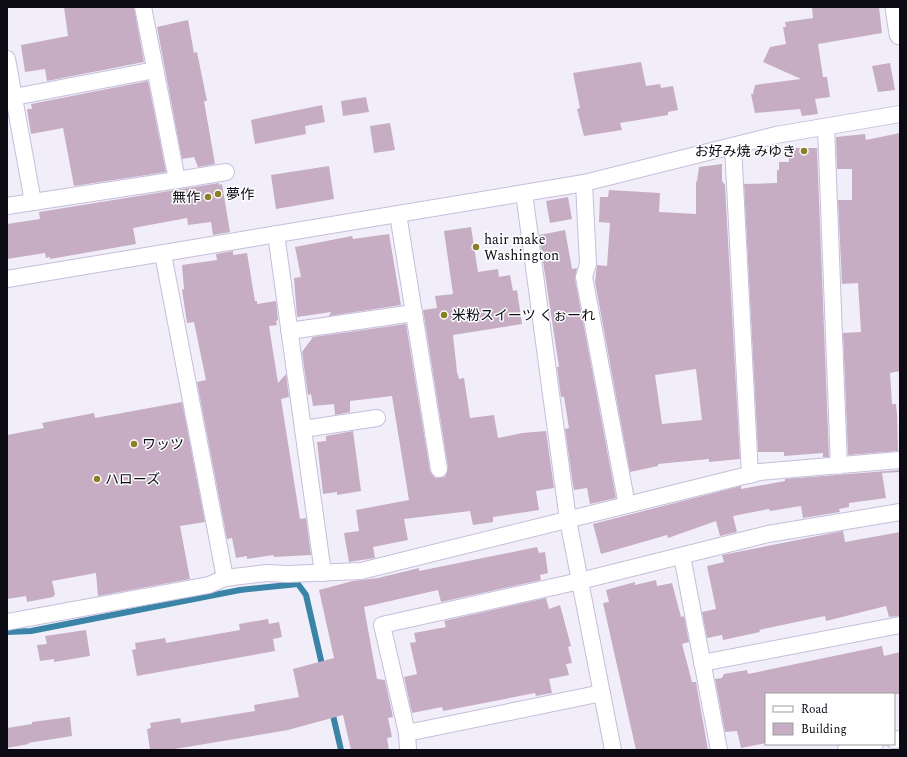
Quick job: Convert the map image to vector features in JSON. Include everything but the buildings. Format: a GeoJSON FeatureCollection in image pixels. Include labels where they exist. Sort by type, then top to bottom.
{"type":"FeatureCollection","features":[{"type":"Feature","properties":{"kind":"street"},"geometry":{"type":"LineString","coordinates":[[143,7],[177,180]]}},
{"type":"Feature","properties":{"kind":"street"},"geometry":{"type":"LineString","coordinates":[[896,7],[900,34]]}},
{"type":"Feature","properties":{"kind":"street"},"geometry":{"type":"LineString","coordinates":[[7,59],[33,202]]}},
{"type":"Feature","properties":{"kind":"street"},"geometry":{"type":"LineString","coordinates":[[14,97],[155,70]]}},
{"type":"Feature","properties":{"kind":"street"},"geometry":{"type":"LineString","coordinates":[[7,279],[584,183],[776,135],[826,128],[900,114]]}},
{"type":"Feature","properties":{"kind":"street"},"geometry":{"type":"LineString","coordinates":[[826,128],[838,466]]}},
{"type":"Feature","properties":{"kind":"street"},"geometry":{"type":"LineString","coordinates":[[734,146],[750,475]]}},
{"type":"Feature","properties":{"kind":"street"},"geometry":{"type":"LineString","coordinates":[[7,206],[226,172]]}},
{"type":"Feature","properties":{"kind":"street"},"geometry":{"type":"LineString","coordinates":[[584,183],[588,264],[584,277],[627,505]]}},
{"type":"Feature","properties":{"kind":"street"},"geometry":{"type":"LineString","coordinates":[[524,193],[568,520],[613,750]]}},
{"type":"Feature","properties":{"kind":"street"},"geometry":{"type":"LineString","coordinates":[[398,214],[439,469]]}},
{"type":"Feature","properties":{"kind":"street"},"geometry":{"type":"LineString","coordinates":[[276,234],[323,573]]}},
{"type":"Feature","properties":{"kind":"street"},"geometry":{"type":"LineString","coordinates":[[163,254],[225,578]]}},
{"type":"Feature","properties":{"kind":"street"},"geometry":{"type":"LineString","coordinates":[[289,331],[414,313]]}},
{"type":"Feature","properties":{"kind":"street"},"geometry":{"type":"LineString","coordinates":[[303,429],[377,418]]}},
{"type":"Feature","properties":{"kind":"street"},"geometry":{"type":"LineString","coordinates":[[7,622],[209,585],[225,578],[266,573],[361,571],[760,472],[900,460]]}},
{"type":"Feature","properties":{"kind":"street"},"geometry":{"type":"LineString","coordinates":[[408,750],[407,733],[382,625],[580,582],[768,534],[900,512]]}},
{"type":"Feature","properties":{"kind":"street"},"geometry":{"type":"LineString","coordinates":[[682,556],[719,750]]}},
{"type":"Feature","properties":{"kind":"street"},"geometry":{"type":"LineString","coordinates":[[702,663],[900,625]]}},
{"type":"Feature","properties":{"kind":"street"},"geometry":{"type":"LineString","coordinates":[[407,733],[602,693]]}},
{"type":"Feature","properties":{"kind":"street"},"geometry":{"type":"LineString","coordinates":[[846,750],[869,745]]}},
{"type":"Feature","properties":{"kind":"waterway"},"geometry":{"type":"LineString","coordinates":[[7,632],[31,631],[240,590],[298,584],[306,595],[323,669]]}},
{"type":"Feature","properties":{"kind":"waterway"},"geometry":{"type":"LineString","coordinates":[[332,711],[341,750]]}},
{"type":"Feature","properties":{"kind":"place","name":"お好み焼 みゆき"},"geometry":{"type":"Point","coordinates":[804,151]}},
{"type":"Feature","properties":{"kind":"place","name":"夢作"},"geometry":{"type":"Point","coordinates":[218,194]}},
{"type":"Feature","properties":{"kind":"place","name":"無作"},"geometry":{"type":"Point","coordinates":[208,197]}},
{"type":"Feature","properties":{"kind":"place","name":"hair make Washington"},"geometry":{"type":"Point","coordinates":[476,247]}},
{"type":"Feature","properties":{"kind":"place","name":"米粉スイーツ くぉーれ"},"geometry":{"type":"Point","coordinates":[444,315]}},
{"type":"Feature","properties":{"kind":"place","name":"ワッツ"},"geometry":{"type":"Point","coordinates":[134,444]}},
{"type":"Feature","properties":{"kind":"place","name":"ハローズ"},"geometry":{"type":"Point","coordinates":[97,479]}}]}
